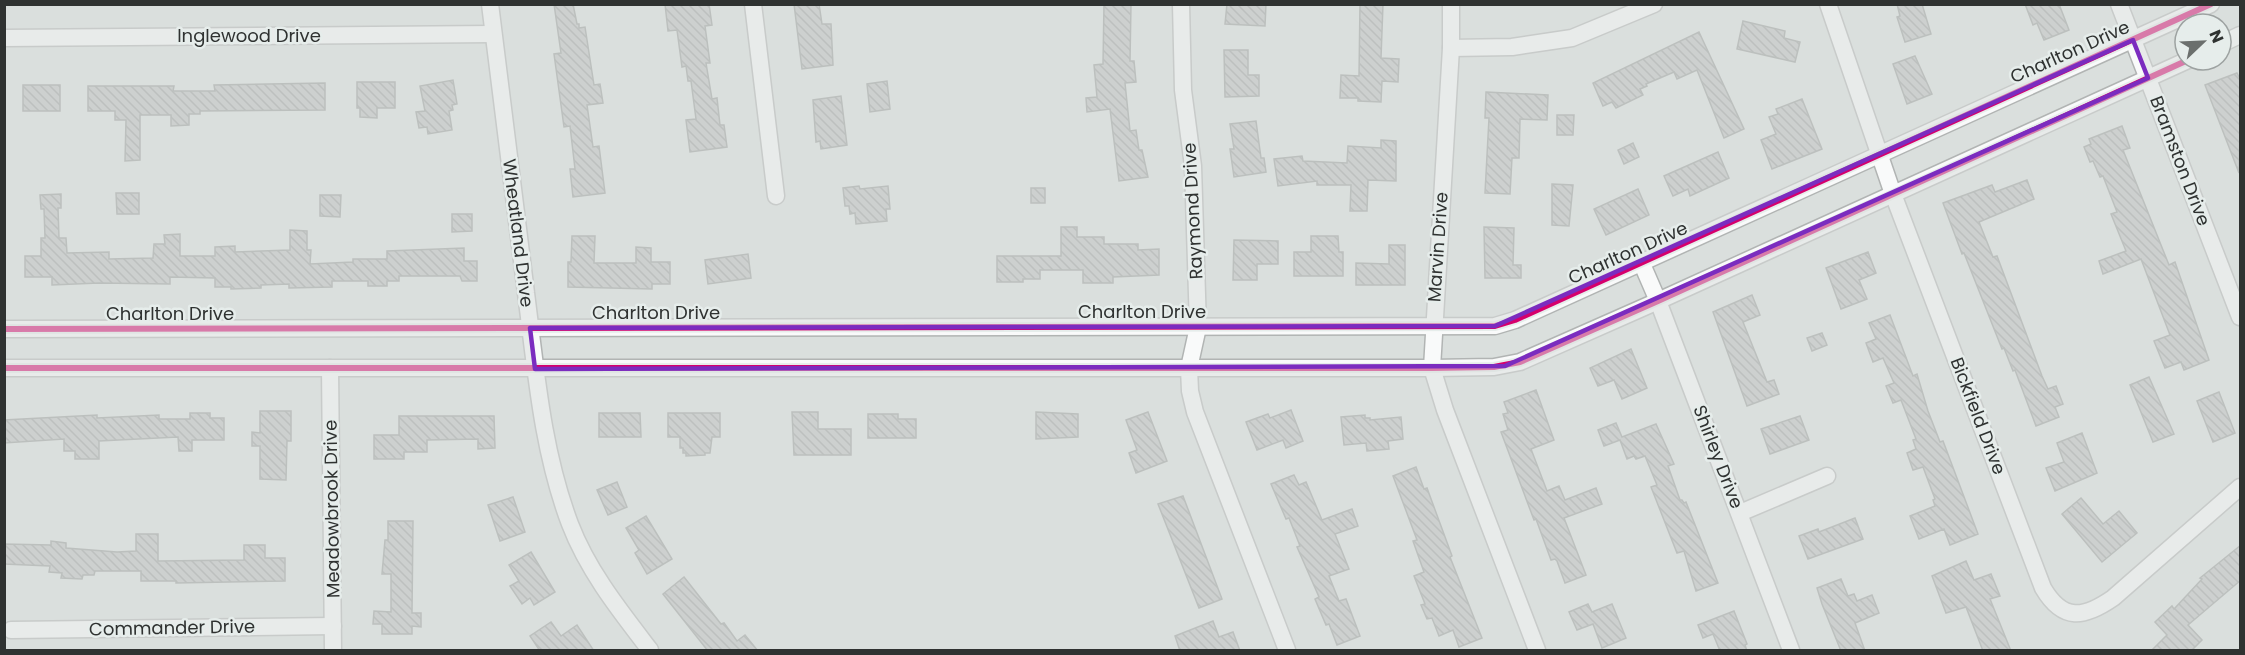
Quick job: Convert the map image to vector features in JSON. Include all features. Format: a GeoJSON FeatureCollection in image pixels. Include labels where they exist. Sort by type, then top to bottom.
{"type":"FeatureCollection","features":[{"type":"Feature","properties":{"kind":"street","name":"Wheatland Drive"},"geometry":{"type":"LineString","coordinates":[[490,4],[535,369],[547,448],[571,526],[598,577],[650,651]]}},
{"type":"Feature","properties":{"kind":"street"},"geometry":{"type":"LineString","coordinates":[[753,4],[776,196]]}},
{"type":"Feature","properties":{"kind":"street","name":"Raymond Drive"},"geometry":{"type":"LineString","coordinates":[[1181,4],[1183,90],[1193,166],[1198,327],[1189,368],[1190,391],[1287,651]]}},
{"type":"Feature","properties":{"kind":"street","name":"Marvin Drive"},"geometry":{"type":"LineString","coordinates":[[1451,4],[1451,48],[1432,368],[1445,410],[1537,651]]}},
{"type":"Feature","properties":{"kind":"street"},"geometry":{"type":"LineString","coordinates":[[1451,48],[1512,47],[1572,38],[1654,4]]}},
{"type":"Feature","properties":{"kind":"street","name":"Bickfield Drive"},"geometry":{"type":"LineString","coordinates":[[1828,4],[1893,194],[2043,588],[2057,606],[2068,612],[2079,614],[2098,608],[2113,598],[2241,487]]}},
{"type":"Feature","properties":{"kind":"street","name":"Bramston Drive"},"geometry":{"type":"LineString","coordinates":[[2119,4],[2241,317]]}},
{"type":"Feature","properties":{"kind":"street","name":"Charlton Drive"},"geometry":{"type":"LineString","coordinates":[[4,329],[1484,327],[1505,324],[1642,264],[2211,4]]}},
{"type":"Feature","properties":{"kind":"street","name":"Inglewood Drive"},"geometry":{"type":"LineString","coordinates":[[4,38],[494,34]]}},
{"type":"Feature","properties":{"kind":"street"},"geometry":{"type":"LineString","coordinates":[[4,368],[1494,367],[1513,364],[1658,301],[2173,67]]}},
{"type":"Feature","properties":{"kind":"street","name":"Shirley Drive"},"geometry":{"type":"LineString","coordinates":[[1642,264],[1740,513],[1791,651]]}},
{"type":"Feature","properties":{"kind":"street","name":"Meadowbrook Drive"},"geometry":{"type":"LineString","coordinates":[[330,369],[333,651]]}},
{"type":"Feature","properties":{"kind":"street"},"geometry":{"type":"LineString","coordinates":[[1740,513],[1827,476]]}},
{"type":"Feature","properties":{"kind":"street","name":"Commander Drive"},"geometry":{"type":"LineString","coordinates":[[11,630],[333,626]]}},
{"type":"Feature","properties":{"kind":"highlighted area"},"geometry":{"type":"Polygon","coordinates":[[[2133,40],[2148,78],[1505,366],[535,369],[530,328],[1495,326],[2133,40]]]}},
{"type":"Feature","properties":{"kind":"building"},"geometry":{"type":"Polygon","coordinates":[[[554,4],[573,4],[579,28],[585,27],[594,85],[600,84],[603,103],[587,105],[593,147],[599,146],[605,193],[573,197],[570,169],[575,169],[570,126],[564,127],[554,54],[561,53],[554,4]]]}},
{"type":"Feature","properties":{"kind":"building"},"geometry":{"type":"Polygon","coordinates":[[[665,4],[709,4],[712,25],[705,26],[710,63],[706,63],[712,99],[717,98],[720,125],[724,125],[727,147],[690,152],[686,120],[696,119],[691,81],[688,81],[686,66],[682,67],[677,30],[668,31],[665,4]]]}},
{"type":"Feature","properties":{"kind":"building"},"geometry":{"type":"Polygon","coordinates":[[[794,4],[819,4],[822,24],[831,24],[833,65],[802,69],[794,4]]]}},
{"type":"Feature","properties":{"kind":"building"},"geometry":{"type":"Polygon","coordinates":[[[1104,4],[1131,4],[1130,61],[1134,61],[1136,82],[1125,83],[1130,131],[1136,130],[1139,150],[1142,150],[1148,177],[1119,181],[1110,109],[1087,112],[1086,98],[1097,97],[1094,65],[1103,64],[1104,4]]]}},
{"type":"Feature","properties":{"kind":"building"},"geometry":{"type":"Polygon","coordinates":[[[1227,4],[1266,4],[1265,26],[1225,24],[1227,4]]]}},
{"type":"Feature","properties":{"kind":"building"},"geometry":{"type":"Polygon","coordinates":[[[1360,4],[1383,4],[1381,58],[1399,59],[1398,82],[1382,81],[1381,102],[1340,98],[1341,75],[1359,76],[1360,4]]]}},
{"type":"Feature","properties":{"kind":"building"},"geometry":{"type":"Polygon","coordinates":[[[1897,4],[1922,4],[1931,34],[1905,42],[1897,17],[1900,16],[1897,4]]]}},
{"type":"Feature","properties":{"kind":"building"},"geometry":{"type":"Polygon","coordinates":[[[2025,4],[2059,4],[2069,30],[2044,40],[2037,23],[2033,25],[2025,4]]]}},
{"type":"Feature","properties":{"kind":"building"},"geometry":{"type":"Polygon","coordinates":[[[1743,21],[1785,31],[1784,38],[1800,42],[1795,62],[1737,49],[1743,21]]]}},
{"type":"Feature","properties":{"kind":"building"},"geometry":{"type":"Polygon","coordinates":[[[1699,32],[1744,129],[1724,138],[1697,70],[1677,79],[1674,72],[1646,84],[1647,86],[1640,89],[1643,95],[1616,108],[1612,102],[1603,106],[1593,83],[1699,32]]]}},
{"type":"Feature","properties":{"kind":"building"},"geometry":{"type":"Polygon","coordinates":[[[1224,50],[1248,50],[1248,75],[1259,75],[1259,96],[1225,97],[1224,50]]]}},
{"type":"Feature","properties":{"kind":"building"},"geometry":{"type":"Polygon","coordinates":[[[1915,56],[1932,94],[1907,104],[1893,64],[1915,56]]]}},
{"type":"Feature","properties":{"kind":"building"},"geometry":{"type":"Polygon","coordinates":[[[2237,73],[2241,81],[2239,173],[2205,85],[2237,73]]]}},
{"type":"Feature","properties":{"kind":"building"},"geometry":{"type":"Polygon","coordinates":[[[453,80],[457,104],[452,105],[453,110],[449,111],[452,130],[428,134],[427,127],[419,128],[416,112],[425,111],[420,86],[453,80]]]}},
{"type":"Feature","properties":{"kind":"building"},"geometry":{"type":"Polygon","coordinates":[[[887,81],[890,109],[870,112],[867,84],[887,81]]]}},
{"type":"Feature","properties":{"kind":"building"},"geometry":{"type":"Polygon","coordinates":[[[357,82],[395,82],[395,108],[377,108],[377,118],[360,117],[360,108],[357,108],[357,82]]]}},
{"type":"Feature","properties":{"kind":"building"},"geometry":{"type":"Polygon","coordinates":[[[325,83],[325,110],[200,111],[200,114],[189,114],[189,125],[171,126],[171,115],[140,115],[140,160],[125,161],[126,120],[115,120],[115,111],[88,111],[88,86],[174,86],[173,91],[215,91],[214,85],[325,83]]]}},
{"type":"Feature","properties":{"kind":"building"},"geometry":{"type":"Polygon","coordinates":[[[23,85],[60,85],[60,111],[23,111],[23,85]]]}},
{"type":"Feature","properties":{"kind":"building"},"geometry":{"type":"Polygon","coordinates":[[[1486,92],[1548,95],[1547,120],[1520,119],[1519,158],[1512,158],[1510,194],[1485,193],[1489,118],[1485,118],[1486,92]]]}},
{"type":"Feature","properties":{"kind":"building"},"geometry":{"type":"Polygon","coordinates":[[[841,96],[847,145],[821,149],[820,141],[816,142],[813,100],[841,96]]]}},
{"type":"Feature","properties":{"kind":"building"},"geometry":{"type":"Polygon","coordinates":[[[1802,99],[1822,149],[1772,169],[1761,140],[1776,134],[1769,117],[1778,114],[1776,109],[1802,99]]]}},
{"type":"Feature","properties":{"kind":"building"},"geometry":{"type":"Polygon","coordinates":[[[1557,115],[1574,115],[1573,135],[1557,135],[1557,115]]]}},
{"type":"Feature","properties":{"kind":"building"},"geometry":{"type":"Polygon","coordinates":[[[1256,121],[1261,158],[1264,158],[1266,172],[1234,177],[1230,149],[1234,149],[1230,124],[1256,121]]]}},
{"type":"Feature","properties":{"kind":"building"},"geometry":{"type":"Polygon","coordinates":[[[2122,126],[2130,148],[2123,150],[2169,265],[2175,262],[2209,360],[2184,370],[2181,362],[2165,368],[2154,341],[2170,335],[2141,259],[2103,274],[2099,261],[2126,251],[2111,214],[2117,212],[2103,176],[2100,177],[2093,161],[2090,162],[2084,147],[2091,144],[2089,139],[2122,126]]]}},
{"type":"Feature","properties":{"kind":"building"},"geometry":{"type":"Polygon","coordinates":[[[1381,140],[1396,141],[1396,181],[1368,180],[1367,211],[1350,211],[1351,185],[1317,185],[1317,181],[1278,186],[1274,159],[1302,156],[1303,161],[1347,163],[1348,146],[1381,148],[1381,140]]]}},
{"type":"Feature","properties":{"kind":"building"},"geometry":{"type":"Polygon","coordinates":[[[1633,143],[1639,157],[1624,164],[1618,150],[1633,143]]]}},
{"type":"Feature","properties":{"kind":"building"},"geometry":{"type":"Polygon","coordinates":[[[1718,152],[1729,178],[1690,196],[1688,189],[1673,196],[1664,176],[1718,152]]]}},
{"type":"Feature","properties":{"kind":"building"},"geometry":{"type":"Polygon","coordinates":[[[2027,180],[2034,199],[1979,222],[1993,257],[1997,256],[2048,389],[2056,386],[2063,404],[2055,407],[2059,417],[2036,426],[2015,370],[2013,371],[2004,348],[2002,349],[1943,203],[1992,185],[1995,192],[2027,180]]]}},
{"type":"Feature","properties":{"kind":"building"},"geometry":{"type":"Polygon","coordinates":[[[1552,184],[1573,185],[1569,226],[1552,225],[1552,184]]]}},
{"type":"Feature","properties":{"kind":"building"},"geometry":{"type":"Polygon","coordinates":[[[859,186],[860,189],[888,186],[890,209],[886,209],[887,221],[856,224],[855,213],[850,214],[849,206],[845,206],[843,188],[859,186]]]}},
{"type":"Feature","properties":{"kind":"building"},"geometry":{"type":"Polygon","coordinates":[[[1031,188],[1045,188],[1045,203],[1031,203],[1031,188]]]}},
{"type":"Feature","properties":{"kind":"building"},"geometry":{"type":"Polygon","coordinates":[[[1638,189],[1649,215],[1606,235],[1594,209],[1638,189]]]}},
{"type":"Feature","properties":{"kind":"building"},"geometry":{"type":"Polygon","coordinates":[[[116,193],[139,193],[139,214],[117,214],[116,193]]]}},
{"type":"Feature","properties":{"kind":"building"},"geometry":{"type":"Polygon","coordinates":[[[61,194],[61,208],[58,208],[59,238],[66,238],[67,253],[109,252],[109,259],[153,258],[154,244],[165,244],[164,235],[180,234],[180,256],[215,256],[215,247],[235,246],[235,252],[290,250],[290,230],[307,231],[307,250],[311,250],[310,264],[353,262],[353,259],[387,259],[387,251],[464,248],[464,261],[477,261],[477,281],[462,281],[460,276],[399,276],[399,281],[387,281],[387,286],[368,286],[368,281],[332,281],[332,287],[289,288],[289,284],[231,289],[231,287],[215,287],[215,278],[170,277],[170,284],[52,285],[52,277],[25,277],[25,256],[41,256],[41,238],[45,238],[44,209],[41,209],[40,195],[61,194]]]}},
{"type":"Feature","properties":{"kind":"building"},"geometry":{"type":"Polygon","coordinates":[[[320,195],[341,195],[340,217],[320,216],[320,195]]]}},
{"type":"Feature","properties":{"kind":"building"},"geometry":{"type":"Polygon","coordinates":[[[452,214],[472,214],[472,231],[452,232],[452,214]]]}},
{"type":"Feature","properties":{"kind":"building"},"geometry":{"type":"Polygon","coordinates":[[[1061,227],[1077,227],[1077,237],[1104,237],[1104,244],[1138,244],[1138,250],[1159,249],[1159,275],[1113,277],[1113,283],[1083,283],[1083,270],[1040,270],[1040,279],[1023,279],[1023,282],[997,282],[997,256],[1061,256],[1061,227]]]}},
{"type":"Feature","properties":{"kind":"building"},"geometry":{"type":"Polygon","coordinates":[[[1484,227],[1514,228],[1513,265],[1521,265],[1521,278],[1485,278],[1484,227]]]}},
{"type":"Feature","properties":{"kind":"building"},"geometry":{"type":"Polygon","coordinates":[[[572,236],[595,236],[594,263],[636,263],[636,247],[651,248],[651,262],[670,262],[670,284],[652,284],[652,289],[568,287],[568,262],[571,262],[572,236]]]}},
{"type":"Feature","properties":{"kind":"building"},"geometry":{"type":"Polygon","coordinates":[[[1311,236],[1338,236],[1339,252],[1343,252],[1343,276],[1294,276],[1294,252],[1311,252],[1311,236]]]}},
{"type":"Feature","properties":{"kind":"building"},"geometry":{"type":"Polygon","coordinates":[[[1234,240],[1278,241],[1278,264],[1257,264],[1257,280],[1233,280],[1234,240]]]}},
{"type":"Feature","properties":{"kind":"building"},"geometry":{"type":"Polygon","coordinates":[[[1389,245],[1405,245],[1405,285],[1356,285],[1356,263],[1389,264],[1389,245]]]}},
{"type":"Feature","properties":{"kind":"building"},"geometry":{"type":"Polygon","coordinates":[[[1868,252],[1876,273],[1859,280],[1867,299],[1841,309],[1826,268],[1868,252]]]}},
{"type":"Feature","properties":{"kind":"building"},"geometry":{"type":"Polygon","coordinates":[[[748,254],[751,278],[708,284],[705,260],[748,254]]]}},
{"type":"Feature","properties":{"kind":"building"},"geometry":{"type":"Polygon","coordinates":[[[1752,295],[1760,315],[1743,322],[1767,382],[1774,380],[1779,394],[1747,406],[1713,312],[1752,295]]]}},
{"type":"Feature","properties":{"kind":"building"},"geometry":{"type":"Polygon","coordinates":[[[1890,315],[1913,376],[1917,374],[1928,411],[1940,442],[1943,441],[1978,534],[1950,545],[1944,529],[1919,539],[1910,516],[1935,506],[1933,500],[1935,499],[1923,467],[1913,470],[1907,453],[1916,449],[1913,440],[1916,439],[1901,400],[1893,403],[1886,386],[1894,383],[1883,358],[1873,362],[1866,343],[1876,339],[1869,323],[1890,315]]]}},
{"type":"Feature","properties":{"kind":"building"},"geometry":{"type":"Polygon","coordinates":[[[1822,333],[1827,345],[1812,351],[1807,338],[1822,333]]]}},
{"type":"Feature","properties":{"kind":"building"},"geometry":{"type":"Polygon","coordinates":[[[1631,349],[1647,388],[1622,399],[1614,380],[1598,386],[1590,368],[1631,349]]]}},
{"type":"Feature","properties":{"kind":"building"},"geometry":{"type":"Polygon","coordinates":[[[2149,377],[2174,434],[2153,442],[2130,385],[2149,377]]]}},
{"type":"Feature","properties":{"kind":"building"},"geometry":{"type":"Polygon","coordinates":[[[1536,390],[1554,440],[1531,449],[1547,491],[1559,486],[1565,500],[1596,488],[1602,504],[1564,518],[1586,575],[1565,583],[1557,561],[1551,560],[1536,519],[1534,520],[1501,432],[1508,430],[1503,414],[1508,413],[1504,402],[1536,390]]]}},
{"type":"Feature","properties":{"kind":"building"},"geometry":{"type":"Polygon","coordinates":[[[2219,392],[2235,433],[2213,442],[2197,401],[2219,392]]]}},
{"type":"Feature","properties":{"kind":"building"},"geometry":{"type":"Polygon","coordinates":[[[1291,410],[1303,441],[1286,448],[1283,440],[1257,450],[1246,422],[1268,414],[1270,418],[1291,410]]]}},
{"type":"Feature","properties":{"kind":"building"},"geometry":{"type":"Polygon","coordinates":[[[260,411],[291,411],[291,441],[287,441],[286,480],[260,479],[260,446],[252,446],[252,432],[260,433],[260,411]]]}},
{"type":"Feature","properties":{"kind":"building"},"geometry":{"type":"Polygon","coordinates":[[[792,412],[818,412],[818,429],[851,429],[851,455],[794,455],[792,412]]]}},
{"type":"Feature","properties":{"kind":"building"},"geometry":{"type":"Polygon","coordinates":[[[1036,412],[1078,414],[1078,437],[1036,439],[1036,412]]]}},
{"type":"Feature","properties":{"kind":"building"},"geometry":{"type":"Polygon","coordinates":[[[1148,412],[1167,461],[1136,473],[1129,453],[1137,450],[1126,420],[1148,412]]]}},
{"type":"Feature","properties":{"kind":"building"},"geometry":{"type":"Polygon","coordinates":[[[190,413],[210,413],[210,418],[224,418],[224,440],[192,440],[192,451],[179,451],[178,437],[99,441],[99,459],[75,459],[75,451],[64,451],[64,439],[4,443],[4,420],[97,415],[97,418],[159,415],[159,419],[190,419],[190,413]]]}},
{"type":"Feature","properties":{"kind":"building"},"geometry":{"type":"Polygon","coordinates":[[[599,413],[640,413],[641,437],[599,437],[599,413]]]}},
{"type":"Feature","properties":{"kind":"building"},"geometry":{"type":"Polygon","coordinates":[[[668,413],[720,413],[720,437],[712,437],[710,453],[686,456],[683,448],[680,448],[680,437],[668,437],[668,413]]]}},
{"type":"Feature","properties":{"kind":"building"},"geometry":{"type":"Polygon","coordinates":[[[868,414],[898,414],[898,419],[916,419],[916,438],[868,438],[868,414]]]}},
{"type":"Feature","properties":{"kind":"building"},"geometry":{"type":"Polygon","coordinates":[[[1365,415],[1365,418],[1370,418],[1370,420],[1401,417],[1403,439],[1388,441],[1389,449],[1367,451],[1366,443],[1344,445],[1341,417],[1365,415]]]}},
{"type":"Feature","properties":{"kind":"building"},"geometry":{"type":"Polygon","coordinates":[[[399,416],[494,416],[495,448],[478,449],[478,439],[427,440],[427,452],[404,452],[404,459],[374,459],[374,435],[399,435],[399,416]]]}},
{"type":"Feature","properties":{"kind":"building"},"geometry":{"type":"Polygon","coordinates":[[[1800,416],[1809,440],[1770,454],[1761,429],[1800,416]]]}},
{"type":"Feature","properties":{"kind":"building"},"geometry":{"type":"Polygon","coordinates":[[[1616,423],[1622,437],[1656,424],[1674,464],[1668,466],[1680,500],[1686,502],[1718,583],[1696,591],[1684,551],[1677,553],[1651,487],[1657,485],[1645,456],[1636,459],[1634,456],[1627,459],[1620,440],[1604,446],[1598,430],[1616,423]]]}},
{"type":"Feature","properties":{"kind":"building"},"geometry":{"type":"Polygon","coordinates":[[[2082,433],[2097,473],[2055,491],[2046,468],[2064,462],[2057,443],[2082,433]]]}},
{"type":"Feature","properties":{"kind":"building"},"geometry":{"type":"Polygon","coordinates":[[[1416,467],[1424,489],[1427,488],[1452,556],[1450,557],[1482,638],[1459,647],[1453,630],[1439,636],[1432,618],[1427,619],[1421,605],[1425,604],[1414,576],[1424,572],[1413,541],[1417,540],[1393,476],[1416,467]]]}},
{"type":"Feature","properties":{"kind":"building"},"geometry":{"type":"Polygon","coordinates":[[[1294,475],[1299,485],[1306,482],[1322,520],[1352,509],[1358,526],[1335,534],[1349,569],[1329,576],[1339,601],[1346,599],[1360,636],[1337,645],[1329,624],[1326,625],[1315,599],[1319,597],[1297,547],[1300,546],[1289,518],[1286,519],[1271,484],[1294,475]]]}},
{"type":"Feature","properties":{"kind":"building"},"geometry":{"type":"Polygon","coordinates":[[[617,482],[627,507],[608,515],[597,490],[617,482]]]}},
{"type":"Feature","properties":{"kind":"building"},"geometry":{"type":"Polygon","coordinates":[[[1183,496],[1222,599],[1199,608],[1158,504],[1183,496]]]}},
{"type":"Feature","properties":{"kind":"building"},"geometry":{"type":"Polygon","coordinates":[[[513,497],[525,532],[500,541],[488,505],[513,497]]]}},
{"type":"Feature","properties":{"kind":"building"},"geometry":{"type":"Polygon","coordinates":[[[2081,498],[2103,524],[2119,511],[2137,533],[2102,562],[2062,514],[2081,498]]]}},
{"type":"Feature","properties":{"kind":"building"},"geometry":{"type":"Polygon","coordinates":[[[646,516],[672,559],[647,574],[635,553],[639,550],[626,528],[646,516]]]}},
{"type":"Feature","properties":{"kind":"building"},"geometry":{"type":"Polygon","coordinates":[[[1855,518],[1863,539],[1808,559],[1799,536],[1818,529],[1819,532],[1855,518]]]}},
{"type":"Feature","properties":{"kind":"building"},"geometry":{"type":"Polygon","coordinates":[[[388,521],[413,521],[412,613],[421,613],[421,627],[412,626],[412,634],[382,634],[382,624],[373,624],[374,611],[391,612],[391,574],[382,574],[385,540],[388,540],[388,521]]]}},
{"type":"Feature","properties":{"kind":"building"},"geometry":{"type":"Polygon","coordinates":[[[136,534],[158,534],[158,561],[244,560],[244,545],[265,545],[265,558],[285,558],[285,581],[176,583],[176,581],[141,581],[141,571],[95,571],[94,575],[83,575],[82,579],[61,578],[62,573],[49,572],[50,566],[4,564],[4,544],[51,545],[51,541],[66,543],[66,548],[117,552],[136,551],[136,534]]]}},
{"type":"Feature","properties":{"kind":"building"},"geometry":{"type":"Polygon","coordinates":[[[2241,545],[2241,580],[2188,625],[2202,640],[2191,651],[2151,651],[2167,635],[2155,622],[2172,606],[2174,609],[2202,579],[2200,578],[2241,545]]]}},
{"type":"Feature","properties":{"kind":"building"},"geometry":{"type":"Polygon","coordinates":[[[531,552],[555,592],[534,605],[530,598],[522,604],[510,586],[519,581],[509,565],[531,552]]]}},
{"type":"Feature","properties":{"kind":"building"},"geometry":{"type":"Polygon","coordinates":[[[1966,561],[1974,580],[1991,574],[2000,596],[1990,599],[2011,651],[1983,651],[1966,607],[1946,613],[1932,576],[1966,561]]]}},
{"type":"Feature","properties":{"kind":"building"},"geometry":{"type":"Polygon","coordinates":[[[684,577],[737,641],[745,635],[758,651],[708,651],[663,594],[684,577]]]}},
{"type":"Feature","properties":{"kind":"building"},"geometry":{"type":"Polygon","coordinates":[[[1841,579],[1848,596],[1854,594],[1857,601],[1872,595],[1879,613],[1855,623],[1865,651],[1841,651],[1822,604],[1817,588],[1841,579]]]}},
{"type":"Feature","properties":{"kind":"building"},"geometry":{"type":"Polygon","coordinates":[[[1588,604],[1592,612],[1612,604],[1626,638],[1602,648],[1593,624],[1577,630],[1569,612],[1588,604]]]}},
{"type":"Feature","properties":{"kind":"building"},"geometry":{"type":"Polygon","coordinates":[[[1734,611],[1747,644],[1745,645],[1747,651],[1720,651],[1713,634],[1703,638],[1698,625],[1734,611]]]}},
{"type":"Feature","properties":{"kind":"building"},"geometry":{"type":"Polygon","coordinates":[[[1213,621],[1219,637],[1233,632],[1240,651],[1180,651],[1175,636],[1213,621]]]}},
{"type":"Feature","properties":{"kind":"building"},"geometry":{"type":"Polygon","coordinates":[[[551,622],[561,636],[577,625],[594,651],[540,651],[530,636],[551,622]]]}},
{"type":"Feature","properties":{"kind":"cycle path"},"geometry":{"type":"LineString","coordinates":[[4,329],[1495,326],[1515,320],[2211,4]]}},
{"type":"Feature","properties":{"kind":"cycle path"},"geometry":{"type":"LineString","coordinates":[[4,368],[1494,367],[1520,362],[1658,301],[2173,67]]}}]}
